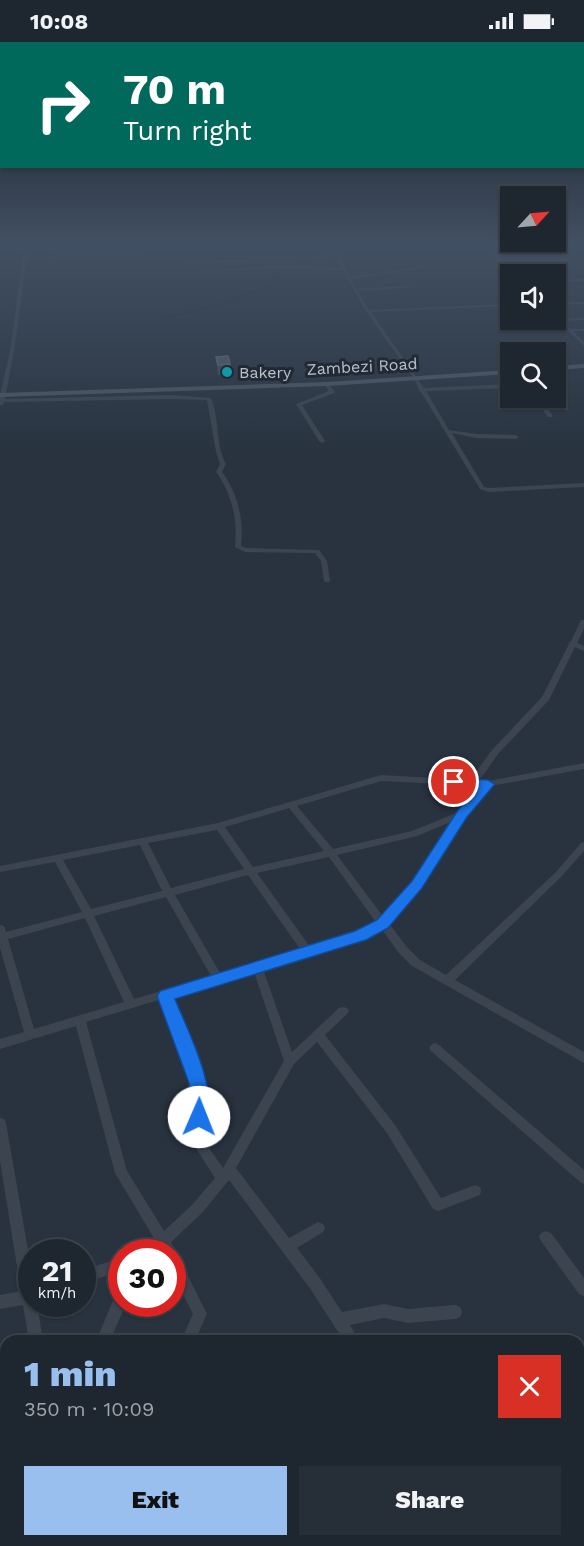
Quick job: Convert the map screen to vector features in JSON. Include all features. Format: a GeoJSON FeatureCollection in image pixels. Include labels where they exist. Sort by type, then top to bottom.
{"type":"FeatureCollection","features":[{"type":"Feature","properties":{"kind":"main road"},"geometry":{"type":"LineString","coordinates":[[566,367],[584,366]]}},
{"type":"Feature","properties":{"kind":"main road","name":"Zambezi Road"},"geometry":{"type":"LineString","coordinates":[[1,399],[327,384],[500,373]]}},
{"type":"Feature","properties":{"kind":"street"},"geometry":{"type":"LineString","coordinates":[[17,312],[12,351],[1,399],[171,397],[208,399],[216,425],[218,457],[224,464],[219,472],[228,481],[241,537],[238,547],[245,550],[317,551],[324,561],[327,581]]}},
{"type":"Feature","properties":{"kind":"street"},"geometry":{"type":"LineString","coordinates":[[369,312],[416,379],[485,490],[584,485]]}},
{"type":"Feature","properties":{"kind":"street"},"geometry":{"type":"LineString","coordinates":[[566,318],[584,319]]}},
{"type":"Feature","properties":{"kind":"street"},"geometry":{"type":"LineString","coordinates":[[566,326],[584,345]]}},
{"type":"Feature","properties":{"kind":"street"},"geometry":{"type":"LineString","coordinates":[[570,330],[584,330]]}},
{"type":"Feature","properties":{"kind":"street"},"geometry":{"type":"LineString","coordinates":[[576,336],[584,336]]}},
{"type":"Feature","properties":{"kind":"street"},"geometry":{"type":"LineString","coordinates":[[322,441],[299,404],[333,392],[327,384]]}},
{"type":"Feature","properties":{"kind":"street"},"geometry":{"type":"LineString","coordinates":[[422,390],[500,386]]}},
{"type":"Feature","properties":{"kind":"street"},"geometry":{"type":"LineString","coordinates":[[544,408],[550,416]]}},
{"type":"Feature","properties":{"kind":"street"},"geometry":{"type":"LineString","coordinates":[[447,431],[477,436],[516,436]]}},
{"type":"Feature","properties":{"kind":"street"},"geometry":{"type":"LineString","coordinates":[[473,783],[495,752],[546,698],[583,624]]}},
{"type":"Feature","properties":{"kind":"street"},"geometry":{"type":"LineString","coordinates":[[572,643],[584,649]]}},
{"type":"Feature","properties":{"kind":"street"},"geometry":{"type":"LineString","coordinates":[[0,869],[219,826],[381,778],[488,784],[584,766]]}},
{"type":"Feature","properties":{"kind":"street"},"geometry":{"type":"LineString","coordinates":[[0,1044],[308,952],[361,935],[382,924],[417,884],[462,814],[488,784]]}},
{"type":"Feature","properties":{"kind":"street"},"geometry":{"type":"LineString","coordinates":[[291,805],[331,853],[408,956],[447,981],[584,1058]]}},
{"type":"Feature","properties":{"kind":"street"},"geometry":{"type":"LineString","coordinates":[[30,1035],[1,934],[89,915],[251,871],[421,832],[462,814]]}},
{"type":"Feature","properties":{"kind":"street"},"geometry":{"type":"LineString","coordinates":[[219,826],[308,952]]}},
{"type":"Feature","properties":{"kind":"street"},"geometry":{"type":"LineString","coordinates":[[142,840],[168,892],[218,979]]}},
{"type":"Feature","properties":{"kind":"street"},"geometry":{"type":"LineString","coordinates":[[447,981],[559,874],[584,845]]}},
{"type":"Feature","properties":{"kind":"street"},"geometry":{"type":"LineString","coordinates":[[57,857],[89,915],[131,1005]]}},
{"type":"Feature","properties":{"kind":"street"},"geometry":{"type":"LineString","coordinates":[[257,966],[290,1061]]}},
{"type":"Feature","properties":{"kind":"street"},"geometry":{"type":"LineString","coordinates":[[166,996],[200,1089],[198,1142],[287,1247],[348,1335]]}},
{"type":"Feature","properties":{"kind":"street"},"geometry":{"type":"LineString","coordinates":[[173,1239],[226,1174],[290,1061],[343,1011]]}},
{"type":"Feature","properties":{"kind":"street"},"geometry":{"type":"LineString","coordinates":[[80,1020],[121,1173],[162,1239]]}},
{"type":"Feature","properties":{"kind":"street"},"geometry":{"type":"LineString","coordinates":[[318,1035],[387,1124],[438,1204],[475,1191]]}},
{"type":"Feature","properties":{"kind":"street"},"geometry":{"type":"LineString","coordinates":[[435,1048],[584,1178]]}},
{"type":"Feature","properties":{"kind":"street"},"geometry":{"type":"LineString","coordinates":[[0,1123],[20,1239]]}},
{"type":"Feature","properties":{"kind":"street"},"geometry":{"type":"LineString","coordinates":[[287,1247],[318,1228]]}},
{"type":"Feature","properties":{"kind":"street"},"geometry":{"type":"LineString","coordinates":[[546,1237],[584,1289]]}},
{"type":"Feature","properties":{"kind":"street"},"geometry":{"type":"LineString","coordinates":[[186,1286],[200,1314],[191,1335]]}},
{"type":"Feature","properties":{"kind":"street"},"geometry":{"type":"LineString","coordinates":[[0,1302],[18,1298]]}},
{"type":"Feature","properties":{"kind":"street"},"geometry":{"type":"LineString","coordinates":[[339,1320],[384,1311],[408,1317],[455,1312]]}},
{"type":"Feature","properties":{"kind":"street"},"geometry":{"type":"LineString","coordinates":[[33,1317],[35,1335]]}},
{"type":"Feature","properties":{"kind":"street"},"geometry":{"type":"LineString","coordinates":[[106,1335],[114,1317]]}},
{"type":"Feature","properties":{"kind":"building"},"geometry":{"type":"Polygon","coordinates":[[[228,356],[230,364],[218,365],[216,357],[228,356]]]}},
{"type":"Feature","properties":{"kind":"waterway"},"geometry":{"type":"LineString","coordinates":[[166,318],[188,312]]}},
{"type":"Feature","properties":{"kind":"place","name":"Bakery"},"geometry":{"type":"Point","coordinates":[227,372]}},
{"type":"Feature","properties":{"kind":"route"},"geometry":{"type":"LineString","coordinates":[[199,1117],[200,1089],[166,996],[361,935],[382,924],[417,884],[462,814],[488,784],[454,782]]}}]}
